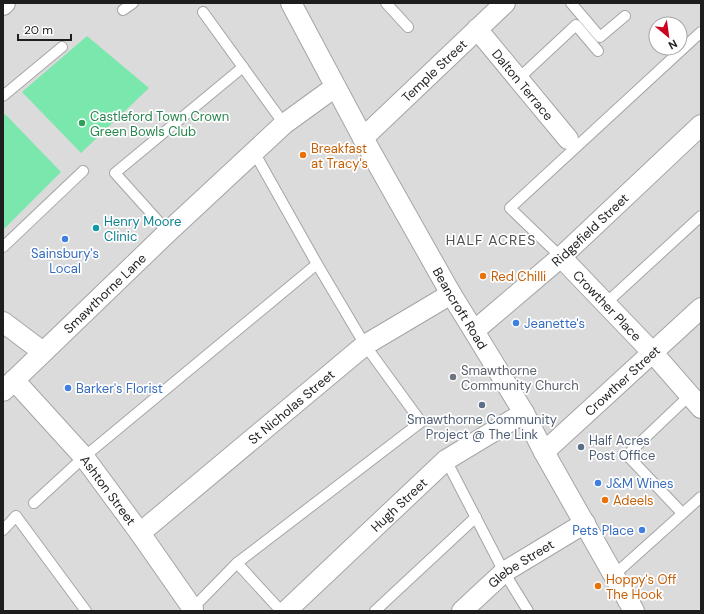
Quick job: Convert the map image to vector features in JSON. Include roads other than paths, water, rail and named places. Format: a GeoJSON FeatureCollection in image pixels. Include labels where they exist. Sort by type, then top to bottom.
{"type":"FeatureCollection","features":[{"type":"Feature","properties":{"kind":"street","name":"Beancroft Road"},"geometry":{"type":"LineString","coordinates":[[291,3],[363,138],[451,294],[524,413],[544,452],[634,611]]}},
{"type":"Feature","properties":{"kind":"street","name":"Temple Street"},"geometry":{"type":"LineString","coordinates":[[363,138],[505,3]]}},
{"type":"Feature","properties":{"kind":"street","name":"Dalton Terrace"},"geometry":{"type":"LineString","coordinates":[[477,30],[568,139]]}},
{"type":"Feature","properties":{"kind":"street","name":"Smawthorne Lane"},"geometry":{"type":"LineString","coordinates":[[8,386],[168,232],[284,124],[335,87]]}},
{"type":"Feature","properties":{"kind":"street","name":"Ridgefield Street"},"geometry":{"type":"LineString","coordinates":[[474,331],[561,257],[701,125]]}},
{"type":"Feature","properties":{"kind":"street","name":"Crowther Place"},"geometry":{"type":"LineString","coordinates":[[561,257],[698,402]]}},
{"type":"Feature","properties":{"kind":"street","name":"St Nicholas Street"},"geometry":{"type":"LineString","coordinates":[[140,533],[365,346],[451,294]]}},
{"type":"Feature","properties":{"kind":"street","name":"Crowther Street"},"geometry":{"type":"LineString","coordinates":[[544,452],[701,308]]}},
{"type":"Feature","properties":{"kind":"street"},"geometry":{"type":"LineString","coordinates":[[3,322],[43,352]]}},
{"type":"Feature","properties":{"kind":"street","name":"Ashton Street"},"geometry":{"type":"LineString","coordinates":[[8,386],[84,457],[140,533],[192,610]]}},
{"type":"Feature","properties":{"kind":"street","name":"Hugh Street"},"geometry":{"type":"LineString","coordinates":[[286,611],[446,460],[524,413]]}},
{"type":"Feature","properties":{"kind":"street","name":"Glebe Street"},"geometry":{"type":"LineString","coordinates":[[462,611],[504,572],[584,523]]}},
{"type":"Feature","properties":{"kind":"lane"},"geometry":{"type":"LineString","coordinates":[[123,10],[133,3]]}},
{"type":"Feature","properties":{"kind":"lane"},"geometry":{"type":"LineString","coordinates":[[386,3],[408,27]]}},
{"type":"Feature","properties":{"kind":"lane"},"geometry":{"type":"LineString","coordinates":[[571,3],[600,37],[625,16]]}},
{"type":"Feature","properties":{"kind":"lane"},"geometry":{"type":"LineString","coordinates":[[203,12],[284,124]]}},
{"type":"Feature","properties":{"kind":"lane"},"geometry":{"type":"LineString","coordinates":[[518,79],[576,25],[598,51]]}},
{"type":"Feature","properties":{"kind":"lane"},"geometry":{"type":"LineString","coordinates":[[561,257],[510,208],[701,32]]}},
{"type":"Feature","properties":{"kind":"lane"},"geometry":{"type":"LineString","coordinates":[[3,96],[62,47]]}},
{"type":"Feature","properties":{"kind":"lane"},"geometry":{"type":"LineString","coordinates":[[168,232],[115,173],[243,67]]}},
{"type":"Feature","properties":{"kind":"lane"},"geometry":{"type":"LineString","coordinates":[[192,610],[237,563],[421,422],[365,346],[254,152]]}},
{"type":"Feature","properties":{"kind":"lane"},"geometry":{"type":"LineString","coordinates":[[4,245],[83,171]]}},
{"type":"Feature","properties":{"kind":"lane"},"geometry":{"type":"LineString","coordinates":[[606,304],[701,216]]}},
{"type":"Feature","properties":{"kind":"lane"},"geometry":{"type":"LineString","coordinates":[[34,503],[84,457],[317,264]]}},
{"type":"Feature","properties":{"kind":"lane"},"geometry":{"type":"LineString","coordinates":[[682,513],[627,455],[698,402]]}},
{"type":"Feature","properties":{"kind":"lane"},"geometry":{"type":"LineString","coordinates":[[446,460],[504,572],[528,611]]}},
{"type":"Feature","properties":{"kind":"lane"},"geometry":{"type":"LineString","coordinates":[[614,575],[701,496]]}},
{"type":"Feature","properties":{"kind":"lane"},"geometry":{"type":"LineString","coordinates":[[3,530],[16,516],[86,611]]}},
{"type":"Feature","properties":{"kind":"lane"},"geometry":{"type":"LineString","coordinates":[[375,611],[476,517]]}},
{"type":"Feature","properties":{"kind":"lane"},"geometry":{"type":"LineString","coordinates":[[237,563],[281,611]]}},
{"type":"Feature","properties":{"kind":"place","name":"Castleford Town Crown Green Bowls Club"},"geometry":{"type":"Point","coordinates":[82,123]}},
{"type":"Feature","properties":{"kind":"place","name":"Breakfast at Tracy's"},"geometry":{"type":"Point","coordinates":[303,155]}},
{"type":"Feature","properties":{"kind":"place","name":"Henry Moore Clinic"},"geometry":{"type":"Point","coordinates":[96,228]}},
{"type":"Feature","properties":{"kind":"place","name":"Sainsbury's Local"},"geometry":{"type":"Point","coordinates":[65,239]}},
{"type":"Feature","properties":{"kind":"place","name":"Red Chilli"},"geometry":{"type":"Point","coordinates":[483,276]}},
{"type":"Feature","properties":{"kind":"place","name":"Jeanette's"},"geometry":{"type":"Point","coordinates":[516,323]}},
{"type":"Feature","properties":{"kind":"place","name":"Smawthorne Community Church"},"geometry":{"type":"Point","coordinates":[453,377]}},
{"type":"Feature","properties":{"kind":"place","name":"Barker's Florist"},"geometry":{"type":"Point","coordinates":[68,388]}},
{"type":"Feature","properties":{"kind":"place","name":"Smawthorne Community Project @ The Link"},"geometry":{"type":"Point","coordinates":[482,405]}},
{"type":"Feature","properties":{"kind":"place","name":"Half Acres Post Office"},"geometry":{"type":"Point","coordinates":[581,447]}},
{"type":"Feature","properties":{"kind":"place","name":"J&M Wines"},"geometry":{"type":"Point","coordinates":[598,483]}},
{"type":"Feature","properties":{"kind":"place","name":"Adeels"},"geometry":{"type":"Point","coordinates":[605,500]}},
{"type":"Feature","properties":{"kind":"place","name":"Pets Place"},"geometry":{"type":"Point","coordinates":[642,530]}},
{"type":"Feature","properties":{"kind":"place","name":"Hoppy's Off The Hook"},"geometry":{"type":"Point","coordinates":[598,586]}},
{"type":"Feature","properties":{"kind":"district","name":"HALF ACRES"},"geometry":{"type":"Point","coordinates":[491,240]}}]}
